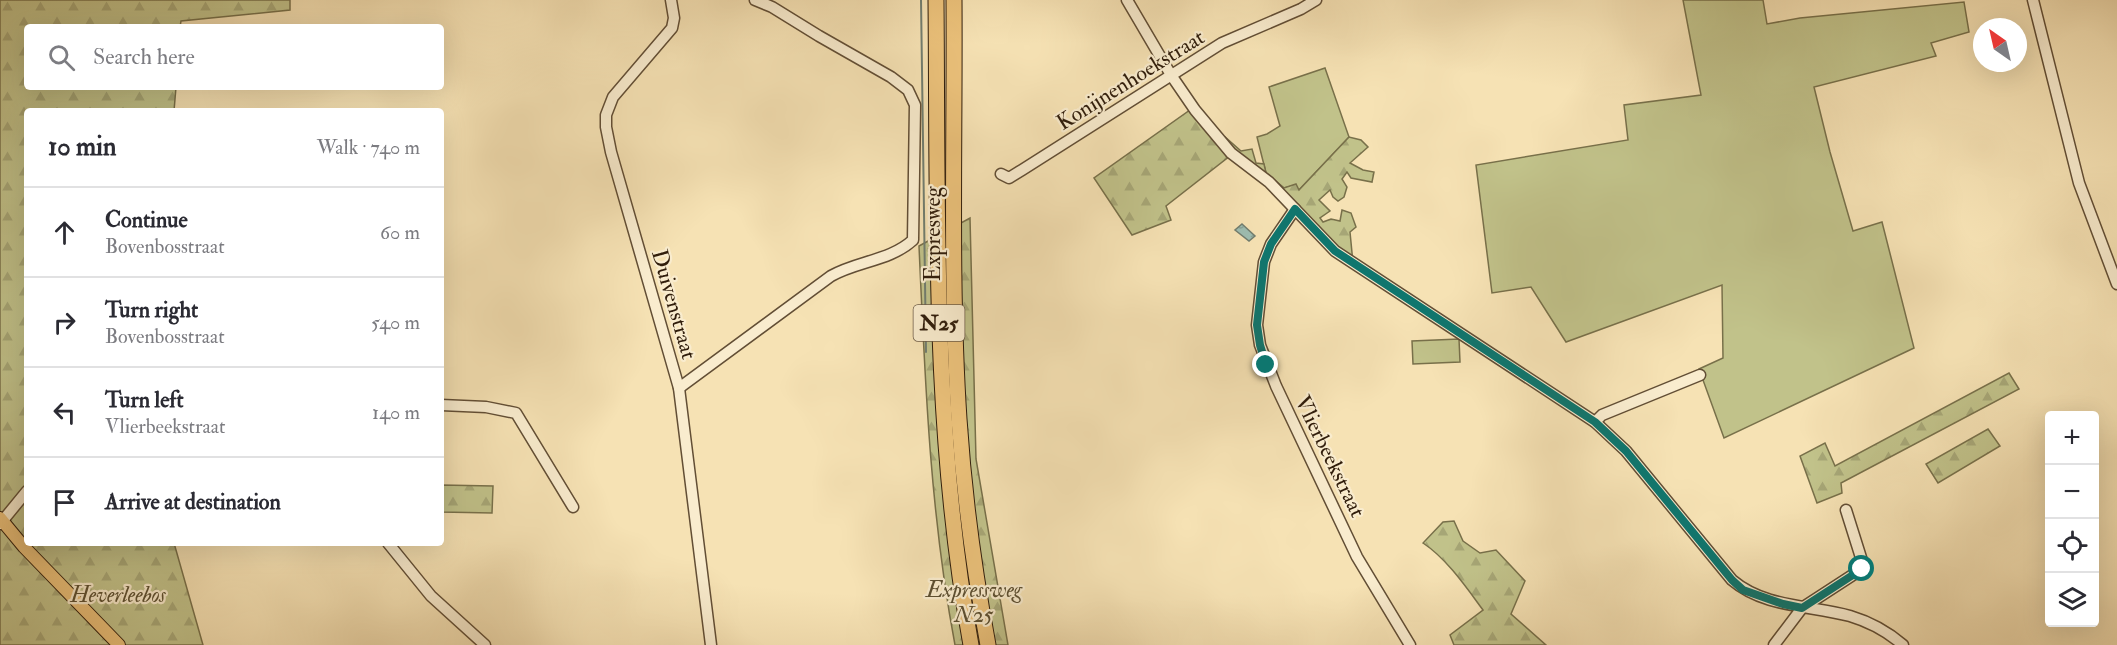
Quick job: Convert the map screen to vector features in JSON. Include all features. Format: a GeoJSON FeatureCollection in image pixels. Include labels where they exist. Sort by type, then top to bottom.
{"type":"FeatureCollection","features":[{"type":"Feature","properties":{"kind":"highway","name":"Expresweg"},"geometry":{"type":"LineString","coordinates":[[936,0],[938,248],[943,420],[950,506],[971,645]]}},
{"type":"Feature","properties":{"kind":"highway","name":"Expresweg"},"geometry":{"type":"LineString","coordinates":[[954,0],[955,293],[959,418],[974,563],[988,645]]}},
{"type":"Feature","properties":{"kind":"main road"},"geometry":{"type":"LineString","coordinates":[[1,522],[119,645]]}},
{"type":"Feature","properties":{"kind":"street","name":"Duivenstraat"},"geometry":{"type":"LineString","coordinates":[[671,0],[674,18],[672,28],[612,97],[606,115],[606,126],[625,204],[678,388],[711,645]]}},
{"type":"Feature","properties":{"kind":"street"},"geometry":{"type":"LineString","coordinates":[[678,388],[831,276],[904,249],[913,240],[915,230],[915,105],[908,90],[891,77],[772,7],[755,0]]}},
{"type":"Feature","properties":{"kind":"street"},"geometry":{"type":"LineString","coordinates":[[1127,0],[1171,75],[1195,110],[1231,153],[1269,182],[1335,251],[1595,422],[1626,451],[1732,580],[1743,590],[1783,604],[1865,621],[1903,645]]}},
{"type":"Feature","properties":{"kind":"street","name":"Konijnenhoekstraat"},"geometry":{"type":"LineString","coordinates":[[1001,174],[1009,178],[1222,43],[1301,9],[1316,0]]}},
{"type":"Feature","properties":{"kind":"street"},"geometry":{"type":"LineString","coordinates":[[2033,0],[2079,183],[2117,284]]}},
{"type":"Feature","properties":{"kind":"street","name":"Vlierbeekstraat"},"geometry":{"type":"LineString","coordinates":[[1295,209],[1271,244],[1264,262],[1257,325],[1260,345],[1276,386],[1357,557],[1410,645]]}},
{"type":"Feature","properties":{"kind":"street"},"geometry":{"type":"LineString","coordinates":[[1595,422],[1602,415],[1700,375]]}},
{"type":"Feature","properties":{"kind":"street"},"geometry":{"type":"LineString","coordinates":[[444,405],[486,407],[516,413],[573,507]]}},
{"type":"Feature","properties":{"kind":"street"},"geometry":{"type":"LineString","coordinates":[[1,522],[24,495]]}},
{"type":"Feature","properties":{"kind":"street"},"geometry":{"type":"LineString","coordinates":[[1774,645],[1802,608],[1862,569],[1863,564],[1846,510]]}},
{"type":"Feature","properties":{"kind":"street"},"geometry":{"type":"LineString","coordinates":[[390,546],[431,596],[485,645]]}},
{"type":"Feature","properties":{"kind":"green space","name":"Heverleebos"},"geometry":{"type":"Polygon","coordinates":[[[0,0],[290,0],[290,10],[181,21],[180,24],[24,24],[24,90],[176,90],[174,108],[24,108],[24,546],[175,546],[203,645],[0,645],[0,0]]]}},
{"type":"Feature","properties":{"kind":"green space"},"geometry":{"type":"Polygon","coordinates":[[[1683,0],[1763,0],[1767,24],[1800,18],[1964,2],[1969,32],[1931,43],[1936,56],[1814,87],[1853,231],[1882,222],[1914,348],[1724,438],[1699,369],[1723,358],[1722,285],[1566,342],[1531,287],[1492,293],[1476,165],[1628,140],[1624,105],[1701,95],[1683,0]]]}},
{"type":"Feature","properties":{"kind":"green space"},"geometry":{"type":"Polygon","coordinates":[[[1325,68],[1349,137],[1298,191],[1296,185],[1284,188],[1266,173],[1257,137],[1280,126],[1269,87],[1325,68]]]}},
{"type":"Feature","properties":{"kind":"green space"},"geometry":{"type":"Polygon","coordinates":[[[1190,110],[1220,140],[1225,137],[1241,151],[1252,149],[1256,163],[1264,164],[1266,173],[1284,188],[1296,184],[1299,190],[1349,137],[1361,140],[1368,147],[1350,163],[1363,170],[1374,172],[1372,182],[1351,178],[1347,172],[1342,179],[1347,187],[1344,197],[1338,201],[1330,190],[1319,200],[1330,211],[1320,218],[1323,222],[1331,219],[1340,221],[1342,210],[1351,213],[1356,227],[1350,232],[1353,263],[1269,182],[1230,156],[1166,206],[1171,220],[1132,235],[1094,178],[1190,110]]]}},
{"type":"Feature","properties":{"kind":"green space","name":"Expressweg N25"},"geometry":{"type":"Polygon","coordinates":[[[970,218],[976,459],[1008,645],[955,645],[934,496],[926,396],[919,246],[970,218]]]}},
{"type":"Feature","properties":{"kind":"green space"},"geometry":{"type":"Polygon","coordinates":[[[1459,339],[1460,362],[1413,364],[1412,341],[1459,339]]]}},
{"type":"Feature","properties":{"kind":"green space"},"geometry":{"type":"Polygon","coordinates":[[[2009,373],[2019,389],[1841,483],[1842,493],[1817,503],[1800,456],[1825,443],[1835,466],[2009,373]]]}},
{"type":"Feature","properties":{"kind":"green space"},"geometry":{"type":"Polygon","coordinates":[[[1988,429],[2000,446],[1938,483],[1926,464],[1988,429]]]}},
{"type":"Feature","properties":{"kind":"green space"},"geometry":{"type":"Polygon","coordinates":[[[444,485],[493,486],[492,513],[444,512],[444,485]]]}},
{"type":"Feature","properties":{"kind":"green space"},"geometry":{"type":"Polygon","coordinates":[[[1454,521],[1463,541],[1480,553],[1496,550],[1525,581],[1511,614],[1546,645],[1454,645],[1450,635],[1483,610],[1448,565],[1423,543],[1443,522],[1454,521]]]}},
{"type":"Feature","properties":{"kind":"water"},"geometry":{"type":"Polygon","coordinates":[[[1242,224],[1255,236],[1249,241],[1235,230],[1242,224]]]}},
{"type":"Feature","properties":{"kind":"waterway"},"geometry":{"type":"LineString","coordinates":[[921,0],[926,352]]}},
{"type":"Feature","properties":{"kind":"route"},"geometry":{"type":"LineString","coordinates":[[1266,365],[1257,330],[1264,262],[1271,244],[1295,209],[1335,251],[1595,422],[1626,451],[1732,580],[1743,590],[1802,608],[1862,569]]}}]}
